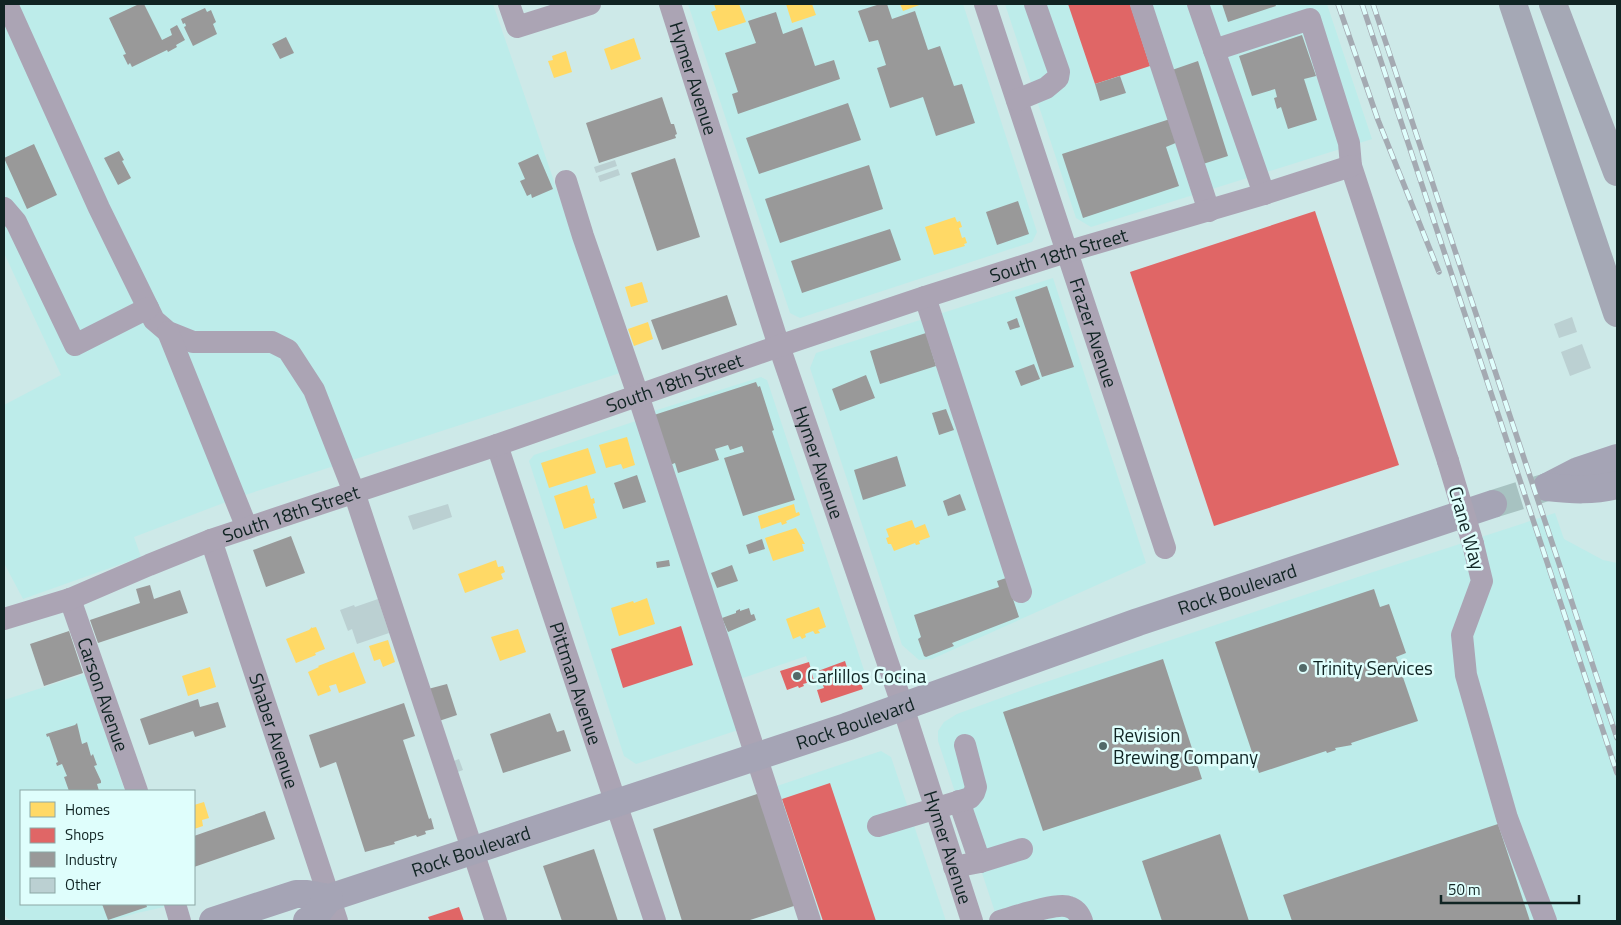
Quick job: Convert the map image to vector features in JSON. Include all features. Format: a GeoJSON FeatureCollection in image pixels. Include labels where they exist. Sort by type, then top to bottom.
{"type":"FeatureCollection","features":[{"type":"Feature","properties":{"kind":"highway"},"geometry":{"type":"LineString","coordinates":[[1513,4],[1617,313]]}},
{"type":"Feature","properties":{"kind":"highway"},"geometry":{"type":"LineString","coordinates":[[1553,4],[1617,172]]}},
{"type":"Feature","properties":{"kind":"main road"},"geometry":{"type":"LineString","coordinates":[[1617,458],[1578,471],[1547,487],[1597,490],[1617,485]]}},
{"type":"Feature","properties":{"kind":"main road","name":"Rock Boulevard"},"geometry":{"type":"LineString","coordinates":[[213,921],[296,894],[307,894],[333,910],[473,850],[903,707],[1138,622],[1494,504]]}},
{"type":"Feature","properties":{"kind":"main road"},"geometry":{"type":"LineString","coordinates":[[307,921],[333,910]]}},
{"type":"Feature","properties":{"kind":"street"},"geometry":{"type":"LineString","coordinates":[[7,4],[99,208],[154,320],[168,332],[193,342],[272,342],[288,350],[314,390],[354,492],[496,921]]}},
{"type":"Feature","properties":{"kind":"street"},"geometry":{"type":"LineString","coordinates":[[509,4],[517,27],[590,4]]}},
{"type":"Feature","properties":{"kind":"street","name":"Hymer Avenue"},"geometry":{"type":"LineString","coordinates":[[670,4],[779,346],[903,707],[972,921]]}},
{"type":"Feature","properties":{"kind":"street","name":"Frazer Avenue"},"geometry":{"type":"LineString","coordinates":[[985,4],[1164,548]]}},
{"type":"Feature","properties":{"kind":"street"},"geometry":{"type":"LineString","coordinates":[[1017,100],[1046,88],[1058,78],[1058,72],[1035,4]]}},
{"type":"Feature","properties":{"kind":"street"},"geometry":{"type":"LineString","coordinates":[[1141,4],[1209,211]]}},
{"type":"Feature","properties":{"kind":"street"},"geometry":{"type":"LineString","coordinates":[[1198,4],[1264,194]]}},
{"type":"Feature","properties":{"kind":"street","name":"Crane Way"},"geometry":{"type":"LineString","coordinates":[[1214,50],[1310,19],[1349,143],[1351,166],[1448,461],[1473,544],[1482,581],[1462,635],[1466,675],[1507,818],[1546,921]]}},
{"type":"Feature","properties":{"kind":"street","name":"South 18th Street"},"geometry":{"type":"LineString","coordinates":[[4,619],[70,599],[212,540],[497,445],[779,346],[1066,252],[1209,211],[1351,166]]}},
{"type":"Feature","properties":{"kind":"street"},"geometry":{"type":"LineString","coordinates":[[566,182],[638,395],[810,921]]}},
{"type":"Feature","properties":{"kind":"street"},"geometry":{"type":"LineString","coordinates":[[4,208],[16,222],[75,345],[148,308]]}},
{"type":"Feature","properties":{"kind":"street"},"geometry":{"type":"LineString","coordinates":[[925,297],[1022,592]]}},
{"type":"Feature","properties":{"kind":"street"},"geometry":{"type":"LineString","coordinates":[[168,332],[247,528]]}},
{"type":"Feature","properties":{"kind":"street","name":"Pittman Avenue"},"geometry":{"type":"LineString","coordinates":[[497,445],[655,921]]}},
{"type":"Feature","properties":{"kind":"street","name":"Shaber Avenue"},"geometry":{"type":"LineString","coordinates":[[212,540],[333,910]]}},
{"type":"Feature","properties":{"kind":"street","name":"Carson Avenue"},"geometry":{"type":"LineString","coordinates":[[70,599],[137,790]]}},
{"type":"Feature","properties":{"kind":"street"},"geometry":{"type":"LineString","coordinates":[[878,826],[970,798],[976,787],[965,745]]}},
{"type":"Feature","properties":{"kind":"street"},"geometry":{"type":"LineString","coordinates":[[960,801],[980,862]]}},
{"type":"Feature","properties":{"kind":"street"},"geometry":{"type":"LineString","coordinates":[[954,867],[980,862],[1022,849]]}},
{"type":"Feature","properties":{"kind":"street"},"geometry":{"type":"LineString","coordinates":[[174,905],[180,921]]}},
{"type":"Feature","properties":{"kind":"street"},"geometry":{"type":"LineString","coordinates":[[1000,921],[1025,918],[1058,905],[1069,906],[1079,914],[1082,921]]}},
{"type":"Feature","properties":{"kind":"shaded area"},"geometry":{"type":"Polygon","coordinates":[[[4,4],[493,4],[620,373],[242,496],[134,537],[141,557],[23,599],[4,563],[4,405],[61,375],[4,253],[4,4]]]}},
{"type":"Feature","properties":{"kind":"shaded area"},"geometry":{"type":"Polygon","coordinates":[[[688,4],[963,4],[1037,232],[1032,242],[800,318],[790,313],[688,4]]]}},
{"type":"Feature","properties":{"kind":"shaded area"},"geometry":{"type":"Polygon","coordinates":[[[1005,4],[1327,4],[1372,139],[1091,227],[1076,218],[1005,4]]]}},
{"type":"Feature","properties":{"kind":"shaded area"},"geometry":{"type":"Polygon","coordinates":[[[1053,278],[1146,563],[932,659],[919,660],[902,645],[810,368],[816,353],[1053,278]]]}},
{"type":"Feature","properties":{"kind":"shaded area"},"geometry":{"type":"Polygon","coordinates":[[[761,377],[767,380],[864,670],[861,688],[822,701],[806,656],[740,679],[651,412],[761,377]]]}},
{"type":"Feature","properties":{"kind":"shaded area"},"geometry":{"type":"Polygon","coordinates":[[[639,420],[741,729],[636,764],[624,756],[529,461],[534,455],[639,420]]]}},
{"type":"Feature","properties":{"kind":"shaded area"},"geometry":{"type":"Polygon","coordinates":[[[1555,513],[1564,539],[1603,560],[1617,563],[1617,921],[998,921],[938,741],[938,731],[944,722],[957,714],[1028,688],[1555,513]]]}},
{"type":"Feature","properties":{"kind":"shaded area"},"geometry":{"type":"Polygon","coordinates":[[[85,674],[125,790],[20,790],[20,905],[163,905],[164,907],[110,921],[11,921],[4,915],[4,700],[85,674]]]}},
{"type":"Feature","properties":{"kind":"shaded area"},"geometry":{"type":"Polygon","coordinates":[[[881,751],[891,757],[946,921],[822,921],[777,786],[881,751]]]}},
{"type":"Feature","properties":{"kind":"building: Homes"},"geometry":{"type":"Polygon","coordinates":[[[714,4],[739,4],[746,22],[718,31],[711,12],[716,10],[714,4]]]}},
{"type":"Feature","properties":{"kind":"building: Homes"},"geometry":{"type":"Polygon","coordinates":[[[786,4],[812,4],[816,15],[792,23],[786,4]]]}},
{"type":"Feature","properties":{"kind":"building: Homes"},"geometry":{"type":"Polygon","coordinates":[[[900,4],[922,4],[903,11],[900,4]]]}},
{"type":"Feature","properties":{"kind":"building: Homes"},"geometry":{"type":"Polygon","coordinates":[[[634,38],[641,59],[611,70],[604,49],[634,38]]]}},
{"type":"Feature","properties":{"kind":"building: Homes"},"geometry":{"type":"Polygon","coordinates":[[[566,51],[572,72],[554,78],[548,61],[553,60],[552,56],[566,51]]]}},
{"type":"Feature","properties":{"kind":"building: Homes"},"geometry":{"type":"Polygon","coordinates":[[[955,217],[957,222],[960,221],[962,227],[959,228],[962,238],[965,237],[967,243],[964,244],[965,246],[934,255],[925,227],[955,217]]]}},
{"type":"Feature","properties":{"kind":"building: Homes"},"geometry":{"type":"Polygon","coordinates":[[[642,282],[648,302],[631,307],[625,287],[642,282]]]}},
{"type":"Feature","properties":{"kind":"building: Homes"},"geometry":{"type":"Polygon","coordinates":[[[648,322],[653,339],[634,346],[628,329],[648,322]]]}},
{"type":"Feature","properties":{"kind":"building: Homes"},"geometry":{"type":"Polygon","coordinates":[[[627,437],[635,465],[623,469],[621,464],[606,468],[599,445],[627,437]]]}},
{"type":"Feature","properties":{"kind":"building: Homes"},"geometry":{"type":"Polygon","coordinates":[[[588,448],[596,473],[549,488],[541,463],[588,448]]]}},
{"type":"Feature","properties":{"kind":"building: Homes"},"geometry":{"type":"Polygon","coordinates":[[[587,485],[591,499],[594,498],[595,503],[593,504],[597,518],[564,529],[554,496],[587,485]]]}},
{"type":"Feature","properties":{"kind":"building: Homes"},"geometry":{"type":"Polygon","coordinates":[[[794,504],[796,513],[799,512],[800,515],[786,521],[787,523],[782,525],[781,522],[761,529],[758,516],[794,504]]]}},
{"type":"Feature","properties":{"kind":"building: Homes"},"geometry":{"type":"Polygon","coordinates":[[[912,520],[915,528],[925,524],[930,537],[919,541],[920,544],[916,545],[915,543],[894,551],[891,544],[888,544],[886,538],[889,537],[886,529],[912,520]]]}},
{"type":"Feature","properties":{"kind":"building: Homes"},"geometry":{"type":"Polygon","coordinates":[[[796,528],[805,544],[802,544],[804,551],[773,561],[765,538],[796,528]]]}},
{"type":"Feature","properties":{"kind":"building: Homes"},"geometry":{"type":"Polygon","coordinates":[[[496,560],[498,567],[503,566],[505,572],[501,574],[503,579],[465,593],[458,574],[496,560]]]}},
{"type":"Feature","properties":{"kind":"building: Homes"},"geometry":{"type":"Polygon","coordinates":[[[647,598],[655,624],[619,636],[611,608],[647,598]]]}},
{"type":"Feature","properties":{"kind":"building: Homes"},"geometry":{"type":"Polygon","coordinates":[[[819,607],[826,627],[818,630],[820,633],[815,634],[813,631],[805,634],[806,637],[802,639],[800,636],[793,639],[786,619],[819,607]]]}},
{"type":"Feature","properties":{"kind":"building: Homes"},"geometry":{"type":"Polygon","coordinates":[[[316,627],[325,649],[296,663],[286,639],[316,627]]]}},
{"type":"Feature","properties":{"kind":"building: Homes"},"geometry":{"type":"Polygon","coordinates":[[[518,629],[526,652],[500,661],[491,637],[518,629]]]}},
{"type":"Feature","properties":{"kind":"building: Homes"},"geometry":{"type":"Polygon","coordinates":[[[388,640],[395,662],[383,667],[380,659],[374,661],[369,646],[388,640]]]}},
{"type":"Feature","properties":{"kind":"building: Homes"},"geometry":{"type":"Polygon","coordinates":[[[354,652],[366,683],[339,693],[336,684],[329,686],[331,691],[318,696],[308,672],[318,666],[354,652]]]}},
{"type":"Feature","properties":{"kind":"building: Homes"},"geometry":{"type":"Polygon","coordinates":[[[210,667],[216,687],[188,696],[182,676],[210,667]]]}},
{"type":"Feature","properties":{"kind":"building: Homes"},"geometry":{"type":"Polygon","coordinates":[[[204,802],[209,818],[202,820],[203,826],[195,829],[195,805],[204,802]]]}},
{"type":"Feature","properties":{"kind":"building: Shops"},"geometry":{"type":"Polygon","coordinates":[[[1068,4],[1130,4],[1150,66],[1095,84],[1068,4]]]}},
{"type":"Feature","properties":{"kind":"building: Shops"},"geometry":{"type":"Polygon","coordinates":[[[1315,211],[1399,465],[1214,526],[1130,272],[1315,211]]]}},
{"type":"Feature","properties":{"kind":"building: Shops"},"geometry":{"type":"Polygon","coordinates":[[[681,626],[693,665],[623,688],[611,649],[681,626]]]}},
{"type":"Feature","properties":{"kind":"building: Shops"},"geometry":{"type":"Polygon","coordinates":[[[845,661],[850,677],[858,675],[863,689],[821,703],[817,690],[824,688],[821,679],[824,677],[818,671],[845,661]]]}},
{"type":"Feature","properties":{"kind":"building: Shops","name":"Carlillos Cocina"},"geometry":{"type":"Polygon","coordinates":[[[809,662],[814,681],[803,684],[804,686],[799,688],[798,686],[787,690],[780,671],[809,662]]]}},
{"type":"Feature","properties":{"kind":"building: Shops"},"geometry":{"type":"Polygon","coordinates":[[[830,783],[876,921],[823,921],[782,799],[830,783]]]}},
{"type":"Feature","properties":{"kind":"building: Shops"},"geometry":{"type":"Polygon","coordinates":[[[459,907],[464,921],[430,921],[428,917],[459,907]]]}},
{"type":"Feature","properties":{"kind":"building: Industry"},"geometry":{"type":"Polygon","coordinates":[[[139,4],[144,4],[162,40],[172,35],[170,29],[177,25],[185,40],[168,52],[167,50],[132,67],[130,63],[128,65],[123,55],[126,54],[109,18],[139,4]]]}},
{"type":"Feature","properties":{"kind":"building: Industry"},"geometry":{"type":"Polygon","coordinates":[[[880,4],[887,4],[892,19],[915,11],[928,50],[940,46],[954,86],[962,84],[975,123],[936,136],[923,97],[890,108],[877,68],[886,65],[878,40],[869,42],[858,11],[880,4]]]}},
{"type":"Feature","properties":{"kind":"building: Industry"},"geometry":{"type":"Polygon","coordinates":[[[1222,4],[1275,4],[1276,6],[1228,22],[1222,4]]]}},
{"type":"Feature","properties":{"kind":"building: Industry"},"geometry":{"type":"Polygon","coordinates":[[[205,8],[207,12],[211,10],[216,22],[213,24],[217,34],[193,46],[184,27],[186,26],[185,23],[183,24],[181,19],[205,8]]]}},
{"type":"Feature","properties":{"kind":"building: Industry"},"geometry":{"type":"Polygon","coordinates":[[[776,12],[783,34],[802,27],[815,66],[834,60],[840,79],[738,114],[732,94],[738,92],[725,53],[756,43],[748,21],[776,12]]]}},
{"type":"Feature","properties":{"kind":"building: Industry"},"geometry":{"type":"Polygon","coordinates":[[[1302,35],[1316,76],[1304,79],[1317,120],[1288,129],[1281,107],[1277,109],[1274,98],[1277,97],[1275,89],[1252,96],[1239,56],[1302,35]]]}},
{"type":"Feature","properties":{"kind":"building: Industry"},"geometry":{"type":"Polygon","coordinates":[[[286,37],[294,53],[280,59],[272,44],[286,37]]]}},
{"type":"Feature","properties":{"kind":"building: Industry"},"geometry":{"type":"Polygon","coordinates":[[[1198,61],[1228,156],[1203,164],[1172,70],[1198,61]]]}},
{"type":"Feature","properties":{"kind":"building: Industry"},"geometry":{"type":"Polygon","coordinates":[[[1120,76],[1126,93],[1100,101],[1095,84],[1120,76]]]}},
{"type":"Feature","properties":{"kind":"building: Industry"},"geometry":{"type":"Polygon","coordinates":[[[662,97],[671,124],[674,124],[677,134],[675,135],[676,138],[599,163],[586,123],[662,97]]]}},
{"type":"Feature","properties":{"kind":"building: Industry"},"geometry":{"type":"Polygon","coordinates":[[[848,103],[861,140],[759,174],[746,138],[848,103]]]}},
{"type":"Feature","properties":{"kind":"building: Industry"},"geometry":{"type":"Polygon","coordinates":[[[1170,119],[1178,142],[1166,147],[1179,186],[1083,218],[1062,154],[1170,119]]]}},
{"type":"Feature","properties":{"kind":"building: Industry"},"geometry":{"type":"Polygon","coordinates":[[[34,144],[57,195],[27,209],[4,158],[34,144]]]}},
{"type":"Feature","properties":{"kind":"building: Industry"},"geometry":{"type":"Polygon","coordinates":[[[119,151],[131,178],[118,185],[104,158],[119,151]]]}},
{"type":"Feature","properties":{"kind":"building: Industry"},"geometry":{"type":"Polygon","coordinates":[[[538,154],[553,189],[532,198],[531,194],[527,196],[520,181],[525,179],[518,163],[538,154]]]}},
{"type":"Feature","properties":{"kind":"building: Industry"},"geometry":{"type":"Polygon","coordinates":[[[675,158],[700,237],[657,251],[631,173],[675,158]]]}},
{"type":"Feature","properties":{"kind":"building: Industry"},"geometry":{"type":"Polygon","coordinates":[[[869,165],[883,209],[780,243],[765,199],[869,165]]]}},
{"type":"Feature","properties":{"kind":"building: Industry"},"geometry":{"type":"Polygon","coordinates":[[[1018,201],[1029,234],[997,245],[986,212],[1018,201]]]}},
{"type":"Feature","properties":{"kind":"building: Industry"},"geometry":{"type":"Polygon","coordinates":[[[890,229],[901,260],[802,293],[791,261],[890,229]]]}},
{"type":"Feature","properties":{"kind":"building: Industry"},"geometry":{"type":"Polygon","coordinates":[[[1047,286],[1074,367],[1042,377],[1015,297],[1047,286]]]}},
{"type":"Feature","properties":{"kind":"building: Industry"},"geometry":{"type":"Polygon","coordinates":[[[727,295],[737,325],[662,350],[651,320],[727,295]]]}},
{"type":"Feature","properties":{"kind":"building: Industry"},"geometry":{"type":"Polygon","coordinates":[[[1017,318],[1020,327],[1010,330],[1007,322],[1017,318]]]}},
{"type":"Feature","properties":{"kind":"building: Industry"},"geometry":{"type":"Polygon","coordinates":[[[926,333],[936,366],[880,384],[870,351],[926,333]]]}},
{"type":"Feature","properties":{"kind":"building: Industry"},"geometry":{"type":"Polygon","coordinates":[[[1034,364],[1040,379],[1021,386],[1015,371],[1034,364]]]}},
{"type":"Feature","properties":{"kind":"building: Industry"},"geometry":{"type":"Polygon","coordinates":[[[866,375],[875,398],[840,411],[832,389],[866,375]]]}},
{"type":"Feature","properties":{"kind":"building: Industry"},"geometry":{"type":"Polygon","coordinates":[[[756,382],[758,387],[760,386],[774,430],[772,431],[795,500],[743,516],[724,458],[744,452],[742,446],[730,450],[728,445],[715,449],[719,460],[678,473],[675,463],[670,465],[654,415],[756,382]]]}},
{"type":"Feature","properties":{"kind":"building: Industry"},"geometry":{"type":"Polygon","coordinates":[[[946,409],[954,430],[939,435],[932,413],[946,409]]]}},
{"type":"Feature","properties":{"kind":"building: Industry"},"geometry":{"type":"Polygon","coordinates":[[[897,456],[906,486],[863,500],[854,470],[897,456]]]}},
{"type":"Feature","properties":{"kind":"building: Industry"},"geometry":{"type":"Polygon","coordinates":[[[637,475],[646,502],[623,509],[614,483],[637,475]]]}},
{"type":"Feature","properties":{"kind":"building: Industry"},"geometry":{"type":"Polygon","coordinates":[[[960,494],[966,510],[948,516],[943,501],[960,494]]]}},
{"type":"Feature","properties":{"kind":"building: Industry"},"geometry":{"type":"Polygon","coordinates":[[[291,536],[305,573],[266,587],[253,550],[291,536]]]}},
{"type":"Feature","properties":{"kind":"building: Industry"},"geometry":{"type":"Polygon","coordinates":[[[762,539],[765,549],[749,554],[746,545],[762,539]]]}},
{"type":"Feature","properties":{"kind":"building: Industry"},"geometry":{"type":"Polygon","coordinates":[[[669,560],[670,566],[657,568],[656,562],[669,560]]]}},
{"type":"Feature","properties":{"kind":"building: Industry"},"geometry":{"type":"Polygon","coordinates":[[[732,565],[738,581],[717,588],[711,573],[732,565]]]}},
{"type":"Feature","properties":{"kind":"building: Industry"},"geometry":{"type":"Polygon","coordinates":[[[1006,578],[1019,617],[952,643],[954,646],[926,657],[924,656],[918,639],[921,637],[914,615],[999,587],[997,581],[1006,578]]]}},
{"type":"Feature","properties":{"kind":"building: Industry"},"geometry":{"type":"Polygon","coordinates":[[[150,585],[154,599],[180,590],[188,613],[98,643],[90,620],[140,603],[136,589],[150,585]]]}},
{"type":"Feature","properties":{"kind":"building: Industry"},"geometry":{"type":"Polygon","coordinates":[[[1374,589],[1380,607],[1389,604],[1406,653],[1396,657],[1418,721],[1351,743],[1352,745],[1335,748],[1336,750],[1327,753],[1326,751],[1259,773],[1215,642],[1374,589]]]}},
{"type":"Feature","properties":{"kind":"building: Industry"},"geometry":{"type":"Polygon","coordinates":[[[749,608],[751,615],[754,614],[756,620],[728,632],[722,618],[736,613],[740,609],[740,611],[749,608]]]}},
{"type":"Feature","properties":{"kind":"building: Industry"},"geometry":{"type":"Polygon","coordinates":[[[69,631],[83,673],[44,686],[30,644],[69,631]]]}},
{"type":"Feature","properties":{"kind":"building: Industry","name":"Revision Brewing Company"},"geometry":{"type":"Polygon","coordinates":[[[1163,659],[1202,779],[1043,831],[1003,712],[1163,659]]]}},
{"type":"Feature","properties":{"kind":"building: Industry"},"geometry":{"type":"Polygon","coordinates":[[[447,684],[457,715],[439,721],[428,689],[447,684]]]}},
{"type":"Feature","properties":{"kind":"building: Industry"},"geometry":{"type":"Polygon","coordinates":[[[198,699],[200,707],[218,702],[226,727],[195,737],[193,731],[149,745],[140,719],[198,699]]]}},
{"type":"Feature","properties":{"kind":"building: Industry"},"geometry":{"type":"Polygon","coordinates":[[[404,703],[415,736],[403,740],[434,829],[425,831],[426,834],[417,837],[416,835],[394,842],[395,844],[365,852],[336,762],[320,768],[309,735],[404,703]]]}},
{"type":"Feature","properties":{"kind":"building: Industry"},"geometry":{"type":"Polygon","coordinates":[[[550,713],[557,732],[564,730],[571,751],[503,773],[490,734],[550,713]]]}},
{"type":"Feature","properties":{"kind":"building: Industry"},"geometry":{"type":"Polygon","coordinates":[[[77,723],[82,744],[87,742],[91,756],[93,754],[97,765],[94,766],[101,781],[101,783],[97,784],[99,790],[69,790],[64,777],[67,776],[62,764],[57,766],[56,763],[58,762],[49,736],[47,737],[46,734],[77,723]]]}},
{"type":"Feature","properties":{"kind":"building: Industry"},"geometry":{"type":"Polygon","coordinates":[[[760,793],[797,905],[747,921],[682,921],[653,829],[760,793]]]}},
{"type":"Feature","properties":{"kind":"building: Industry"},"geometry":{"type":"Polygon","coordinates":[[[265,811],[275,839],[195,867],[195,836],[265,811]]]}},
{"type":"Feature","properties":{"kind":"building: Industry"},"geometry":{"type":"Polygon","coordinates":[[[1498,824],[1530,921],[1292,921],[1283,895],[1498,824]]]}},
{"type":"Feature","properties":{"kind":"building: Industry"},"geometry":{"type":"Polygon","coordinates":[[[1220,834],[1249,921],[1162,921],[1142,861],[1220,834]]]}},
{"type":"Feature","properties":{"kind":"building: Industry"},"geometry":{"type":"Polygon","coordinates":[[[594,849],[618,921],[562,921],[543,866],[594,849]]]}},
{"type":"Feature","properties":{"kind":"building: Industry"},"geometry":{"type":"Polygon","coordinates":[[[102,905],[146,905],[147,907],[108,920],[102,905]]]}},
{"type":"Feature","properties":{"kind":"building: Other"},"geometry":{"type":"Polygon","coordinates":[[[615,160],[617,166],[596,173],[594,167],[615,160]]]}},
{"type":"Feature","properties":{"kind":"building: Other"},"geometry":{"type":"Polygon","coordinates":[[[618,169],[620,175],[600,182],[598,176],[618,169]]]}},
{"type":"Feature","properties":{"kind":"building: Other"},"geometry":{"type":"Polygon","coordinates":[[[1572,317],[1577,332],[1559,338],[1554,324],[1572,317]]]}},
{"type":"Feature","properties":{"kind":"building: Other"},"geometry":{"type":"Polygon","coordinates":[[[1582,344],[1591,368],[1570,376],[1561,352],[1582,344]]]}},
{"type":"Feature","properties":{"kind":"building: Other"},"geometry":{"type":"Polygon","coordinates":[[[448,504],[452,517],[413,530],[408,516],[448,504]]]}},
{"type":"Feature","properties":{"kind":"building: Other"},"geometry":{"type":"Polygon","coordinates":[[[378,599],[389,633],[357,644],[352,629],[348,631],[340,610],[378,599]]]}},
{"type":"Feature","properties":{"kind":"building: Other"},"geometry":{"type":"Polygon","coordinates":[[[459,759],[463,770],[455,773],[451,762],[459,759]]]}},
{"type":"Feature","properties":{"kind":"tunnel"},"geometry":{"type":"LineString","coordinates":[[1493,504],[1547,487]]}},
{"type":"Feature","properties":{"kind":"railway"},"geometry":{"type":"LineString","coordinates":[[1338,4],[1378,120],[1439,272]]}},
{"type":"Feature","properties":{"kind":"railway"},"geometry":{"type":"LineString","coordinates":[[1362,4],[1617,773]]}},
{"type":"Feature","properties":{"kind":"railway"},"geometry":{"type":"LineString","coordinates":[[1373,4],[1617,738]]}},
{"type":"Feature","properties":{"kind":"place","name":"Trinity Services"},"geometry":{"type":"Point","coordinates":[1303,668]}},
{"type":"Feature","properties":{"kind":"place","name":"Carlillos Cocina"},"geometry":{"type":"Point","coordinates":[797,676]}},
{"type":"Feature","properties":{"kind":"place","name":"Revision Brewing Company"},"geometry":{"type":"Point","coordinates":[1103,746]}}]}
